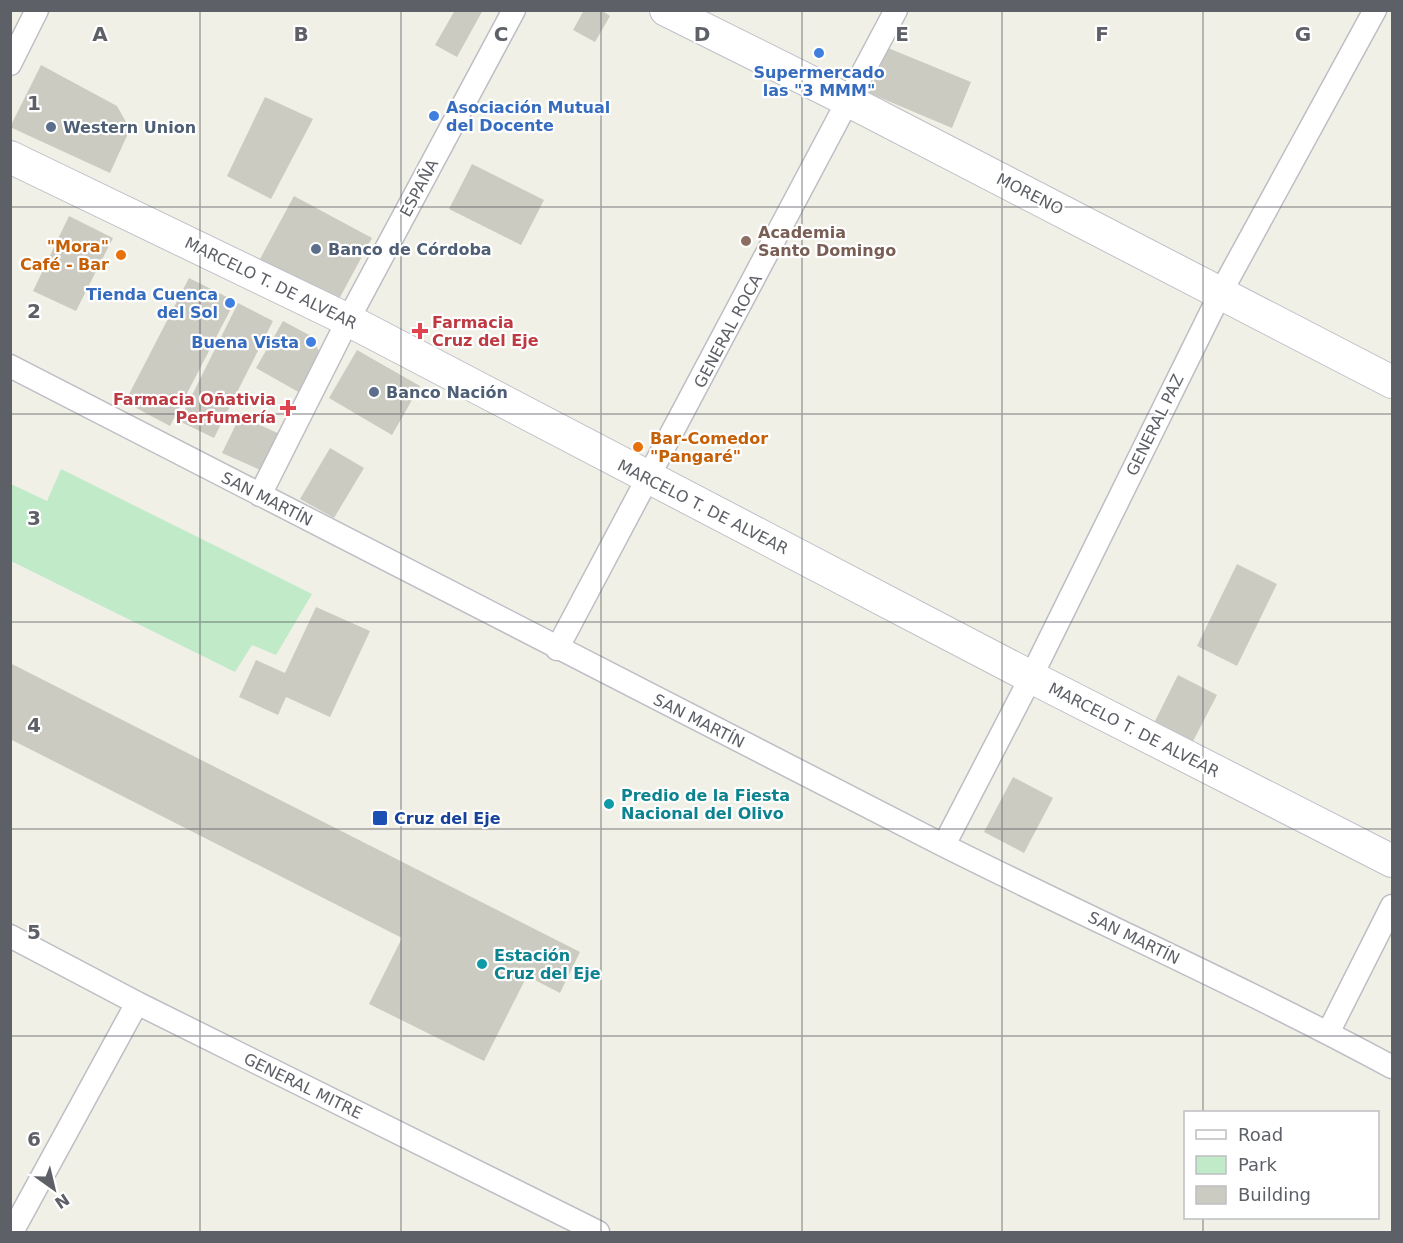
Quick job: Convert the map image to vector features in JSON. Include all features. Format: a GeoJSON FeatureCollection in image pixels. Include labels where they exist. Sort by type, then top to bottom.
{"type":"FeatureCollection","features":[{"type":"Feature","properties":{"kind":"street"},"geometry":{"type":"LineString","coordinates":[[10,64],[37,10]]}},
{"type":"Feature","properties":{"kind":"street","name":"ESPAÑA"},"geometry":{"type":"LineString","coordinates":[[260,495],[348,320],[513,10]]}},
{"type":"Feature","properties":{"kind":"street","name":"MORENO"},"geometry":{"type":"LineString","coordinates":[[666,10],[849,101],[1392,382]]}},
{"type":"Feature","properties":{"kind":"street","name":"GENERAL ROCA"},"geometry":{"type":"LineString","coordinates":[[557,649],[650,479],[896,10]]}},
{"type":"Feature","properties":{"kind":"street","name":"GENERAL PAZ"},"geometry":{"type":"LineString","coordinates":[[944,845],[1221,292],[1375,10]]}},
{"type":"Feature","properties":{"kind":"street","name":"MARCELO T. DE ALVEAR"},"geometry":{"type":"LineString","coordinates":[[10,157],[348,320],[1030,677],[1392,861]]}},
{"type":"Feature","properties":{"kind":"street","name":"SAN MARTÍN"},"geometry":{"type":"LineString","coordinates":[[10,366],[557,649],[944,845],[1328,1033],[1392,1067]]}},
{"type":"Feature","properties":{"kind":"street"},"geometry":{"type":"LineString","coordinates":[[1328,1033],[1392,906]]}},
{"type":"Feature","properties":{"kind":"street","name":"GENERAL MITRE"},"geometry":{"type":"LineString","coordinates":[[10,936],[557,1224],[598,1233]]}},
{"type":"Feature","properties":{"kind":"street"},"geometry":{"type":"LineString","coordinates":[[12,1233],[137,1003]]}},
{"type":"Feature","properties":{"kind":"green space"},"geometry":{"type":"Polygon","coordinates":[[[61,469],[312,594],[276,655],[252,645],[235,672],[11,561],[11,484],[47,501],[61,469]]]}},
{"type":"Feature","properties":{"kind":"building"},"geometry":{"type":"Polygon","coordinates":[[[455,10],[483,10],[457,57],[435,45],[455,10]]]}},
{"type":"Feature","properties":{"kind":"building"},"geometry":{"type":"Polygon","coordinates":[[[584,10],[601,10],[610,16],[595,42],[573,30],[584,10]]]}},
{"type":"Feature","properties":{"kind":"building"},"geometry":{"type":"Polygon","coordinates":[[[888,48],[971,82],[952,128],[869,93],[888,48]]]}},
{"type":"Feature","properties":{"kind":"building"},"geometry":{"type":"Polygon","coordinates":[[[41,65],[117,106],[130,129],[110,173],[10,127],[41,65]]]}},
{"type":"Feature","properties":{"kind":"building"},"geometry":{"type":"Polygon","coordinates":[[[265,97],[313,119],[271,199],[227,176],[265,97]]]}},
{"type":"Feature","properties":{"kind":"building"},"geometry":{"type":"Polygon","coordinates":[[[472,164],[544,200],[521,245],[449,209],[472,164]]]}},
{"type":"Feature","properties":{"kind":"building","name":"Banco de Córdoba"},"geometry":{"type":"Polygon","coordinates":[[[294,196],[372,238],[338,301],[260,259],[294,196]]]}},
{"type":"Feature","properties":{"kind":"building"},"geometry":{"type":"Polygon","coordinates":[[[69,216],[113,238],[76,311],[33,291],[69,216]]]}},
{"type":"Feature","properties":{"kind":"building"},"geometry":{"type":"Polygon","coordinates":[[[189,278],[235,301],[170,426],[125,402],[189,278]]]}},
{"type":"Feature","properties":{"kind":"building"},"geometry":{"type":"Polygon","coordinates":[[[238,303],[273,321],[214,438],[179,421],[238,303]]]}},
{"type":"Feature","properties":{"kind":"building"},"geometry":{"type":"Polygon","coordinates":[[[283,321],[311,336],[322,357],[302,394],[256,368],[283,321]]]}},
{"type":"Feature","properties":{"kind":"building","name":"Banco Nación"},"geometry":{"type":"Polygon","coordinates":[[[357,350],[420,386],[392,435],[329,398],[357,350]]]}},
{"type":"Feature","properties":{"kind":"building"},"geometry":{"type":"Polygon","coordinates":[[[240,416],[284,436],[267,473],[222,453],[240,416]]]}},
{"type":"Feature","properties":{"kind":"building"},"geometry":{"type":"Polygon","coordinates":[[[330,448],[364,468],[334,518],[300,499],[330,448]]]}},
{"type":"Feature","properties":{"kind":"building"},"geometry":{"type":"Polygon","coordinates":[[[1237,564],[1277,584],[1237,666],[1197,646],[1237,564]]]}},
{"type":"Feature","properties":{"kind":"building"},"geometry":{"type":"Polygon","coordinates":[[[316,607],[370,631],[330,717],[286,697],[278,715],[239,697],[256,660],[285,673],[316,607]]]}},
{"type":"Feature","properties":{"kind":"building"},"geometry":{"type":"Polygon","coordinates":[[[10,663],[580,952],[560,993],[527,976],[484,1061],[369,1004],[402,938],[10,739],[10,663]]]}},
{"type":"Feature","properties":{"kind":"building"},"geometry":{"type":"Polygon","coordinates":[[[1178,675],[1217,695],[1190,747],[1152,727],[1178,675]]]}},
{"type":"Feature","properties":{"kind":"building"},"geometry":{"type":"Polygon","coordinates":[[[1013,777],[1053,798],[1024,853],[984,832],[1013,777]]]}},
{"type":"Feature","properties":{"kind":"place","name":"Supermercado las \"3 MMM\""},"geometry":{"type":"Point","coordinates":[819,53]}},
{"type":"Feature","properties":{"kind":"place","name":"Asociación Mutual del Docente"},"geometry":{"type":"Point","coordinates":[434,116]}},
{"type":"Feature","properties":{"kind":"place","name":"Western Union"},"geometry":{"type":"Point","coordinates":[51,127]}},
{"type":"Feature","properties":{"kind":"place","name":"Academia Santo Domingo"},"geometry":{"type":"Point","coordinates":[746,241]}},
{"type":"Feature","properties":{"kind":"place","name":"Banco de Córdoba"},"geometry":{"type":"Point","coordinates":[316,249]}},
{"type":"Feature","properties":{"kind":"place","name":"\"Mora\" Café - Bar"},"geometry":{"type":"Point","coordinates":[121,255]}},
{"type":"Feature","properties":{"kind":"place","name":"Tienda Cuenca del Sol"},"geometry":{"type":"Point","coordinates":[230,303]}},
{"type":"Feature","properties":{"kind":"place","name":"Farmacia Cruz del Eje"},"geometry":{"type":"Point","coordinates":[420,331]}},
{"type":"Feature","properties":{"kind":"place","name":"Buena Vista"},"geometry":{"type":"Point","coordinates":[311,342]}},
{"type":"Feature","properties":{"kind":"place","name":"Banco Nación"},"geometry":{"type":"Point","coordinates":[374,392]}},
{"type":"Feature","properties":{"kind":"place","name":"Farmacia Oñativia Perfumería"},"geometry":{"type":"Point","coordinates":[288,408]}},
{"type":"Feature","properties":{"kind":"place","name":"Bar-Comedor \"Pangaré\""},"geometry":{"type":"Point","coordinates":[638,447]}},
{"type":"Feature","properties":{"kind":"place","name":"Predio de la Fiesta Nacional del Olivo"},"geometry":{"type":"Point","coordinates":[609,804]}},
{"type":"Feature","properties":{"kind":"place","name":"Cruz del Eje"},"geometry":{"type":"Point","coordinates":[380,818]}},
{"type":"Feature","properties":{"kind":"place","name":"Estación Cruz del Eje"},"geometry":{"type":"Point","coordinates":[482,964]}}]}
